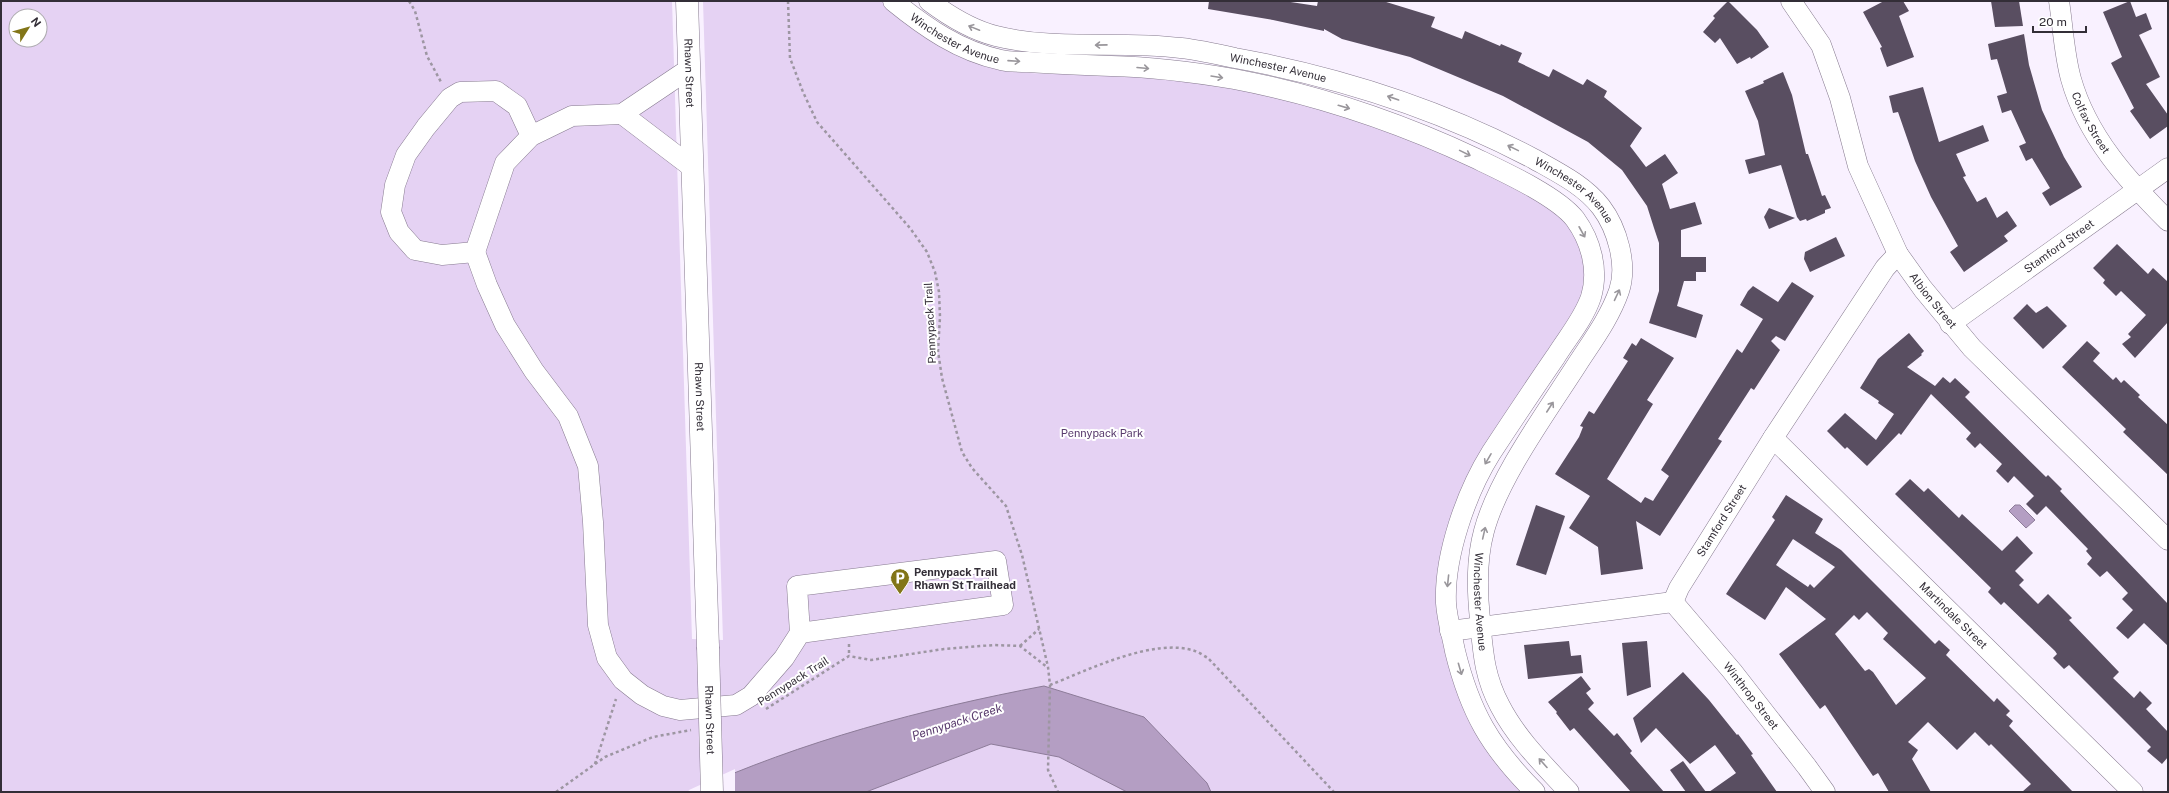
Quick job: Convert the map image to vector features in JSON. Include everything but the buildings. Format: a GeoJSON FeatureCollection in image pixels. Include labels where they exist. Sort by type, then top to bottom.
{"type":"FeatureCollection","features":[{"type":"Feature","properties":{"kind":"main road","name":"Rhawn Street"},"geometry":{"type":"LineString","coordinates":[[687,1],[712,792]]}},
{"type":"Feature","properties":{"kind":"street","name":"Winchester Avenue"},"geometry":{"type":"LineString","coordinates":[[893,1],[941,37],[969,50],[1002,60],[1179,71],[1234,79],[1303,95],[1368,114],[1428,136],[1488,164],[1534,190],[1567,211],[1574,218],[1585,237],[1594,260],[1595,280],[1590,299],[1574,328],[1489,458],[1467,500],[1451,554],[1446,602],[1450,631],[1469,701],[1491,741],[1514,771],[1535,792]]}},
{"type":"Feature","properties":{"kind":"street","name":"Winchester Avenue"},"geometry":{"type":"LineString","coordinates":[[929,1],[964,24],[993,36],[1024,41],[1069,45],[1136,44],[1182,48],[1332,78],[1397,99],[1457,121],[1517,150],[1563,175],[1586,192],[1601,208],[1612,226],[1620,246],[1622,267],[1620,288],[1606,320],[1530,440],[1496,501],[1484,529],[1478,566],[1480,627],[1484,668],[1500,706],[1525,744],[1568,792]]}},
{"type":"Feature","properties":{"kind":"street","name":"Albion Street"},"geometry":{"type":"LineString","coordinates":[[1790,1],[1820,45],[1840,98],[1858,166],[1898,254],[1950,324],[1972,348],[2168,540]]}},
{"type":"Feature","properties":{"kind":"street","name":"Colfax Street"},"geometry":{"type":"LineString","coordinates":[[2059,1],[2071,78],[2079,104],[2096,136],[2137,190],[2168,221]]}},
{"type":"Feature","properties":{"kind":"street"},"geometry":{"type":"LineString","coordinates":[[1179,71],[1182,48]]}},
{"type":"Feature","properties":{"kind":"street"},"geometry":{"type":"LineString","coordinates":[[690,69],[622,114],[572,116],[531,136],[505,163],[475,252],[486,284],[506,325],[534,371],[568,416],[588,466],[593,522],[598,625],[607,658],[623,680],[642,695],[663,706],[680,710],[736,705],[751,696],[784,658],[800,633],[797,586],[996,561],[1003,604],[800,633]]}},
{"type":"Feature","properties":{"kind":"street"},"geometry":{"type":"LineString","coordinates":[[475,252],[442,255],[414,250],[399,232],[391,212],[395,185],[406,155],[426,127],[450,98],[460,92],[496,91],[517,106],[531,136]]}},
{"type":"Feature","properties":{"kind":"street"},"geometry":{"type":"LineString","coordinates":[[622,114],[693,168]]}},
{"type":"Feature","properties":{"kind":"street","name":"Stamford Street"},"geometry":{"type":"LineString","coordinates":[[1950,324],[2168,168]]}},
{"type":"Feature","properties":{"kind":"street"},"geometry":{"type":"LineString","coordinates":[[1567,211],[1586,192]]}},
{"type":"Feature","properties":{"kind":"street","name":"Stamford Street"},"geometry":{"type":"LineString","coordinates":[[1673,602],[1679,588],[1773,438],[1885,268],[1898,254]]}},
{"type":"Feature","properties":{"kind":"street","name":"Martindale Street"},"geometry":{"type":"LineString","coordinates":[[1773,438],[2133,792]]}},
{"type":"Feature","properties":{"kind":"street"},"geometry":{"type":"LineString","coordinates":[[1450,631],[1673,602]]}},
{"type":"Feature","properties":{"kind":"street","name":"Winthrop Street"},"geometry":{"type":"LineString","coordinates":[[1673,602],[1736,677],[1808,767],[1825,792]]}},
{"type":"Feature","properties":{"kind":"path"},"geometry":{"type":"LineString","coordinates":[[409,1],[415,11],[427,56],[450,98]]}},
{"type":"Feature","properties":{"kind":"path","name":"Pennypack Trail"},"geometry":{"type":"LineString","coordinates":[[788,1],[790,58],[803,92],[817,122],[910,228],[926,252],[935,272],[939,292],[939,358],[942,378],[962,452],[972,468],[1006,506],[1020,548],[1048,667],[1050,685],[1048,770],[1058,792]]}},
{"type":"Feature","properties":{"kind":"path"},"geometry":{"type":"LineString","coordinates":[[1039,629],[1020,646],[1048,667]]}},
{"type":"Feature","properties":{"kind":"path","name":"Pennypack Trail"},"geometry":{"type":"LineString","coordinates":[[765,709],[849,656],[871,660],[958,648],[994,645],[1020,646]]}},
{"type":"Feature","properties":{"kind":"path"},"geometry":{"type":"LineString","coordinates":[[1050,685],[1126,655],[1171,648],[1195,651],[1208,658],[1334,792]]}},
{"type":"Feature","properties":{"kind":"path"},"geometry":{"type":"LineString","coordinates":[[594,764],[623,680]]}},
{"type":"Feature","properties":{"kind":"path"},"geometry":{"type":"LineString","coordinates":[[556,792],[605,757],[653,737],[696,730]]}},
{"type":"Feature","properties":{"kind":"green space","name":"Pennypack Park"},"geometry":{"type":"Polygon","coordinates":[[[1,1],[672,1],[692,639],[723,640],[703,1],[884,1],[948,51],[1013,72],[1048,74],[1112,73],[1203,81],[1332,109],[1451,153],[1566,215],[1588,263],[1581,300],[1470,477],[1446,638],[1527,792],[1,792],[1,1]]]}},
{"type":"Feature","properties":{"kind":"water"},"geometry":{"type":"Polygon","coordinates":[[[2015,505],[2020,505],[2035,520],[2026,528],[2009,511],[2015,505]]]}},
{"type":"Feature","properties":{"kind":"water","name":"Pennypack Creek"},"geometry":{"type":"Polygon","coordinates":[[[1044,686],[1144,717],[1207,783],[1211,792],[1127,792],[1059,757],[991,744],[866,792],[690,792],[776,757],[864,728],[953,705],[1044,686]]]}},
{"type":"Feature","properties":{"kind":"pier"},"geometry":{"type":"Polygon","coordinates":[[[735,769],[735,792],[688,792],[689,790],[735,769]]]}},
{"type":"Feature","properties":{"kind":"place","name":"Pennypack Trail Rhawn St Trailhead"},"geometry":{"type":"Point","coordinates":[900,595]}}]}
